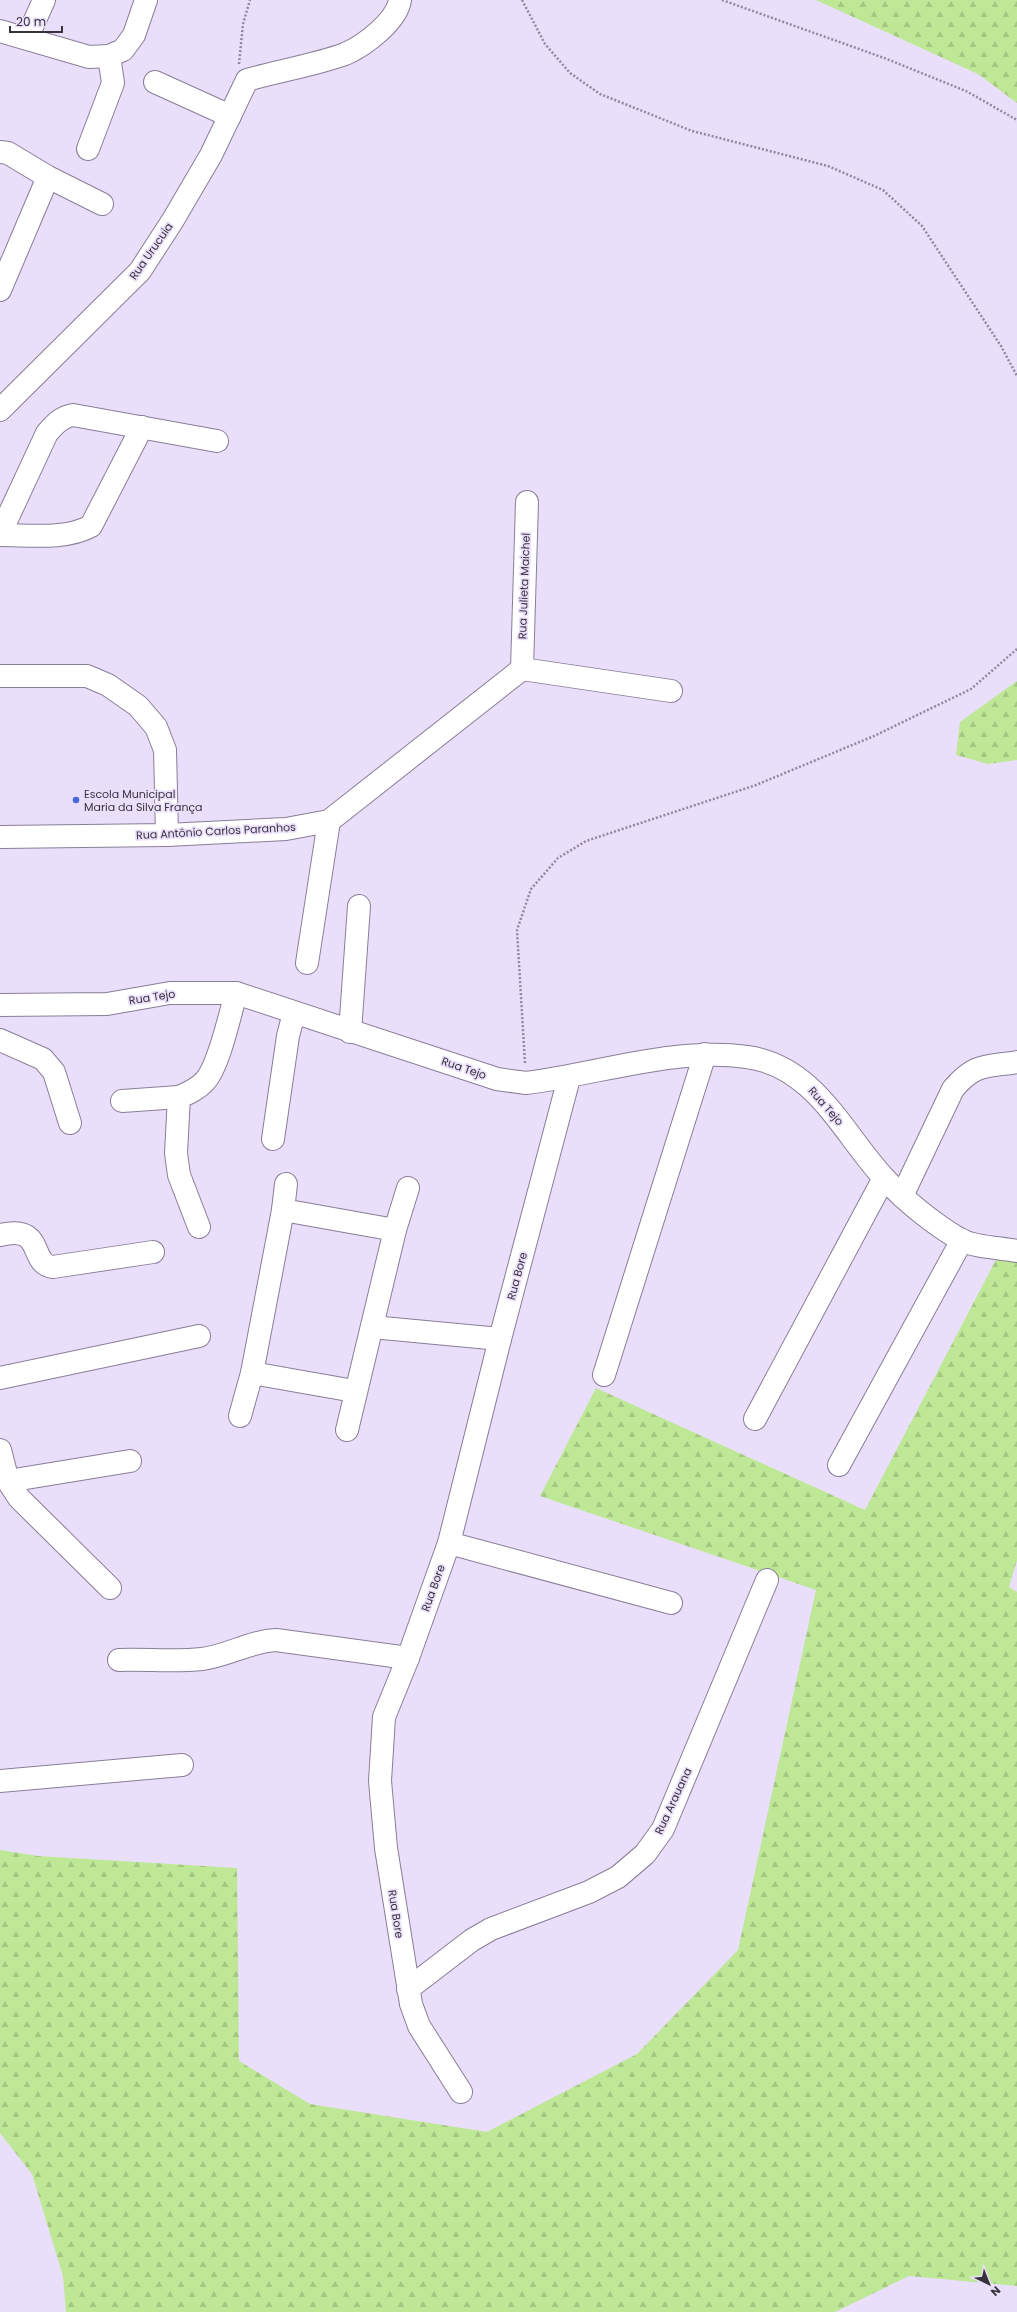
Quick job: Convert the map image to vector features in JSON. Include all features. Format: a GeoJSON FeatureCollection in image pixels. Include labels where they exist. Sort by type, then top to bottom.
{"type":"FeatureCollection","features":[{"type":"Feature","properties":{"kind":"street"},"geometry":{"type":"LineString","coordinates":[[27,38],[44,0]]}},
{"type":"Feature","properties":{"kind":"street"},"geometry":{"type":"LineString","coordinates":[[0,31],[89,57],[109,56],[123,50],[134,35],[146,0]]}},
{"type":"Feature","properties":{"kind":"street"},"geometry":{"type":"LineString","coordinates":[[247,80],[345,54],[373,36],[393,17],[400,0]]}},
{"type":"Feature","properties":{"kind":"street"},"geometry":{"type":"LineString","coordinates":[[88,149],[113,83],[109,56]]}},
{"type":"Feature","properties":{"kind":"street","name":"Rua Urucuia"},"geometry":{"type":"LineString","coordinates":[[0,410],[140,271],[177,213],[230,116],[247,80]]}},
{"type":"Feature","properties":{"kind":"street"},"geometry":{"type":"LineString","coordinates":[[155,82],[230,116]]}},
{"type":"Feature","properties":{"kind":"street"},"geometry":{"type":"LineString","coordinates":[[0,152],[8,153],[48,177],[102,204]]}},
{"type":"Feature","properties":{"kind":"street"},"geometry":{"type":"LineString","coordinates":[[0,290],[48,177]]}},
{"type":"Feature","properties":{"kind":"street"},"geometry":{"type":"LineString","coordinates":[[142,427],[91,526],[82,531],[67,534],[0,535],[47,433],[56,422],[66,416],[142,427],[217,441]]}},
{"type":"Feature","properties":{"kind":"street","name":"Rua Julieta Maichel"},"geometry":{"type":"LineString","coordinates":[[522,669],[527,502]]}},
{"type":"Feature","properties":{"kind":"street"},"geometry":{"type":"LineString","coordinates":[[522,669],[671,690]]}},
{"type":"Feature","properties":{"kind":"street","name":"Rua Antônio Carlos Paranhos"},"geometry":{"type":"LineString","coordinates":[[0,837],[167,835],[286,829],[329,821],[522,669]]}},
{"type":"Feature","properties":{"kind":"street"},"geometry":{"type":"LineString","coordinates":[[0,676],[86,676],[108,684],[138,706],[156,727],[165,750],[167,835]]}},
{"type":"Feature","properties":{"kind":"street"},"geometry":{"type":"LineString","coordinates":[[307,963],[329,821]]}},
{"type":"Feature","properties":{"kind":"street"},"geometry":{"type":"LineString","coordinates":[[350,1032],[359,906]]}},
{"type":"Feature","properties":{"kind":"street","name":"Rua Tejo"},"geometry":{"type":"LineString","coordinates":[[0,1005],[107,1004],[170,993],[236,993],[350,1032],[497,1079],[526,1083],[569,1078],[645,1063],[705,1054],[748,1057],[780,1065],[803,1081],[838,1120],[884,1178],[902,1196],[962,1240],[1017,1251]]}},
{"type":"Feature","properties":{"kind":"street"},"geometry":{"type":"LineString","coordinates":[[122,1101],[179,1097],[197,1089],[207,1080],[216,1060],[236,993]]}},
{"type":"Feature","properties":{"kind":"street"},"geometry":{"type":"LineString","coordinates":[[273,1139],[288,1036],[294,1013]]}},
{"type":"Feature","properties":{"kind":"street"},"geometry":{"type":"LineString","coordinates":[[0,1040],[43,1059],[54,1072],[70,1123]]}},
{"type":"Feature","properties":{"kind":"street"},"geometry":{"type":"LineString","coordinates":[[604,1375],[705,1054]]}},
{"type":"Feature","properties":{"kind":"street"},"geometry":{"type":"LineString","coordinates":[[902,1196],[953,1089],[965,1075],[979,1067],[1017,1062]]}},
{"type":"Feature","properties":{"kind":"street","name":"Rua Bore"},"geometry":{"type":"LineString","coordinates":[[461,2092],[419,2026],[408,1989],[386,1848],[380,1781],[384,1717],[408,1658],[449,1543],[500,1339],[569,1078]]}},
{"type":"Feature","properties":{"kind":"street"},"geometry":{"type":"LineString","coordinates":[[179,1097],[176,1153],[179,1175],[199,1227]]}},
{"type":"Feature","properties":{"kind":"street"},"geometry":{"type":"LineString","coordinates":[[755,1419],[884,1178]]}},
{"type":"Feature","properties":{"kind":"street"},"geometry":{"type":"LineString","coordinates":[[240,1416],[252,1373],[284,1210],[286,1184]]}},
{"type":"Feature","properties":{"kind":"street"},"geometry":{"type":"LineString","coordinates":[[346,1430],[354,1391],[372,1327],[395,1230],[408,1188]]}},
{"type":"Feature","properties":{"kind":"street"},"geometry":{"type":"LineString","coordinates":[[284,1210],[395,1230]]}},
{"type":"Feature","properties":{"kind":"street"},"geometry":{"type":"LineString","coordinates":[[0,1235],[23,1234],[28,1237],[42,1261],[49,1266],[153,1252]]}},
{"type":"Feature","properties":{"kind":"street"},"geometry":{"type":"LineString","coordinates":[[839,1464],[962,1240]]}},
{"type":"Feature","properties":{"kind":"street"},"geometry":{"type":"LineString","coordinates":[[372,1327],[500,1339]]}},
{"type":"Feature","properties":{"kind":"street"},"geometry":{"type":"LineString","coordinates":[[0,1378],[199,1336]]}},
{"type":"Feature","properties":{"kind":"street"},"geometry":{"type":"LineString","coordinates":[[252,1373],[354,1391]]}},
{"type":"Feature","properties":{"kind":"street"},"geometry":{"type":"LineString","coordinates":[[0,1450],[8,1481],[19,1498],[110,1588]]}},
{"type":"Feature","properties":{"kind":"street"},"geometry":{"type":"LineString","coordinates":[[8,1481],[130,1462]]}},
{"type":"Feature","properties":{"kind":"street"},"geometry":{"type":"LineString","coordinates":[[449,1543],[671,1603]]}},
{"type":"Feature","properties":{"kind":"street","name":"Rua Arauana"},"geometry":{"type":"LineString","coordinates":[[408,1989],[472,1940],[491,1929],[589,1892],[618,1877],[645,1854],[663,1829],[767,1580]]}},
{"type":"Feature","properties":{"kind":"street"},"geometry":{"type":"LineString","coordinates":[[119,1660],[202,1659],[233,1652],[266,1640],[276,1640],[408,1658]]}},
{"type":"Feature","properties":{"kind":"street"},"geometry":{"type":"LineString","coordinates":[[0,1781],[182,1765]]}},
{"type":"Feature","properties":{"kind":"path"},"geometry":{"type":"LineString","coordinates":[[247,80],[238,61],[243,24],[250,0]]}},
{"type":"Feature","properties":{"kind":"path"},"geometry":{"type":"LineString","coordinates":[[522,0],[545,44],[570,73],[600,94],[692,131],[828,166],[883,190],[922,226],[1001,346],[1017,376]]}},
{"type":"Feature","properties":{"kind":"path"},"geometry":{"type":"LineString","coordinates":[[722,0],[887,58],[966,91],[1017,120]]}},
{"type":"Feature","properties":{"kind":"path"},"geometry":{"type":"LineString","coordinates":[[526,1083],[517,930],[531,889],[558,858],[586,841],[756,785],[874,736],[971,689],[1017,649]]}},
{"type":"Feature","properties":{"kind":"green space"},"geometry":{"type":"Polygon","coordinates":[[[816,0],[1017,0],[1017,103],[978,74],[816,0]]]}},
{"type":"Feature","properties":{"kind":"green space"},"geometry":{"type":"Polygon","coordinates":[[[1017,681],[1017,760],[988,764],[956,755],[960,722],[1017,681]]]}},
{"type":"Feature","properties":{"kind":"green space"},"geometry":{"type":"Polygon","coordinates":[[[999,1254],[1017,1257],[1017,1560],[1009,1587],[1017,1592],[1017,2286],[909,2276],[835,2312],[66,2312],[63,2276],[32,2174],[0,2133],[0,1850],[38,1856],[237,1868],[239,2061],[310,2104],[487,2132],[637,2054],[738,1950],[816,1590],[540,1496],[596,1388],[865,1510],[999,1254]]]}},
{"type":"Feature","properties":{"kind":"place","name":"Escola Municipal Maria da Silva França"},"geometry":{"type":"Point","coordinates":[76,800]}}]}
